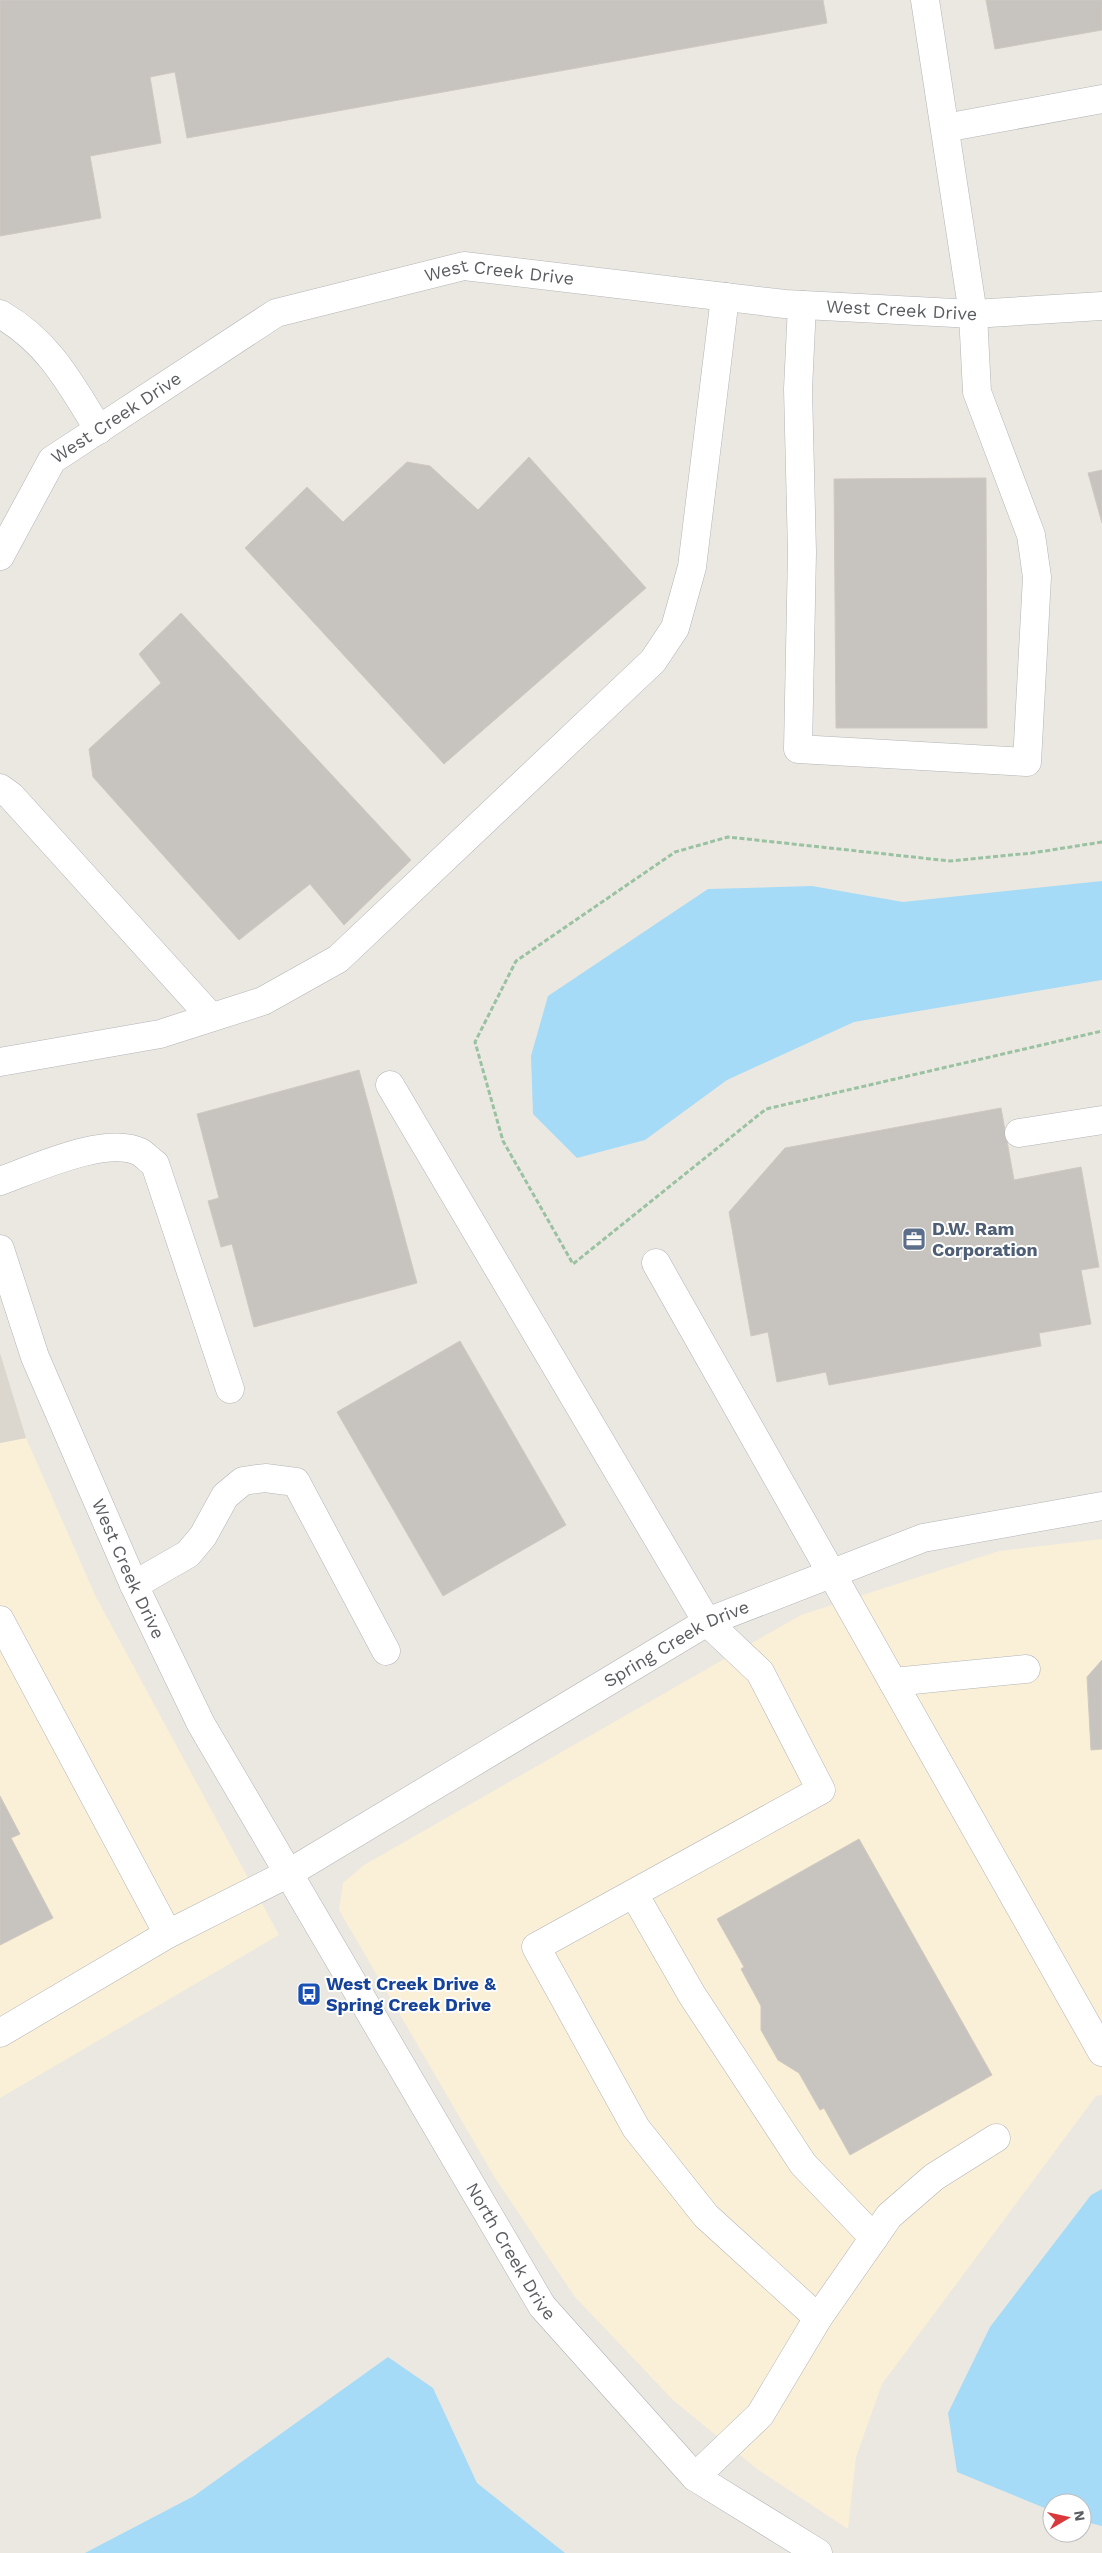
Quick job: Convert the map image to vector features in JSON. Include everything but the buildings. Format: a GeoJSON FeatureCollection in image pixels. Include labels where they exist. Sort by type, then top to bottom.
{"type":"FeatureCollection","features":[{"type":"Feature","properties":{"kind":"street"},"geometry":{"type":"LineString","coordinates":[[802,305],[798,389],[802,552],[798,749],[1027,762],[1037,576],[1031,535],[977,392],[973,314],[925,0]]}},
{"type":"Feature","properties":{"kind":"street"},"geometry":{"type":"LineString","coordinates":[[945,128],[1102,99]]}},
{"type":"Feature","properties":{"kind":"street","name":"West Creek Drive"},"geometry":{"type":"LineString","coordinates":[[0,556],[52,460],[276,314],[464,266],[802,305],[973,314],[1102,306]]}},
{"type":"Feature","properties":{"kind":"street"},"geometry":{"type":"LineString","coordinates":[[0,1062],[160,1034],[262,1001],[338,959],[653,661],[675,628],[692,567],[725,297]]}},
{"type":"Feature","properties":{"kind":"street"},"geometry":{"type":"LineString","coordinates":[[0,314],[18,324],[48,351],[99,430]]}},
{"type":"Feature","properties":{"kind":"street"},"geometry":{"type":"LineString","coordinates":[[0,788],[11,796],[211,1017]]}},
{"type":"Feature","properties":{"kind":"street"},"geometry":{"type":"LineString","coordinates":[[390,1085],[707,1622],[760,1672],[821,1790],[536,1948],[636,2128],[706,2216],[818,2318]]}},
{"type":"Feature","properties":{"kind":"street"},"geometry":{"type":"LineString","coordinates":[[1020,1133],[1102,1120]]}},
{"type":"Feature","properties":{"kind":"street"},"geometry":{"type":"LineString","coordinates":[[0,1181],[78,1154],[116,1146],[140,1152],[155,1164],[230,1389]]}},
{"type":"Feature","properties":{"kind":"street","name":"West Creek Drive"},"geometry":{"type":"LineString","coordinates":[[0,1249],[35,1357],[134,1585],[201,1724],[289,1873]]}},
{"type":"Feature","properties":{"kind":"street"},"geometry":{"type":"LineString","coordinates":[[656,1264],[1102,2052]]}},
{"type":"Feature","properties":{"kind":"street"},"geometry":{"type":"LineString","coordinates":[[134,1585],[188,1554],[203,1536],[225,1496],[243,1481],[265,1478],[296,1482],[386,1651]]}},
{"type":"Feature","properties":{"kind":"street","name":"Spring Creek Drive"},"geometry":{"type":"LineString","coordinates":[[0,2033],[168,1934],[289,1873],[707,1622],[922,1538],[1102,1506]]}},
{"type":"Feature","properties":{"kind":"street"},"geometry":{"type":"LineString","coordinates":[[0,1620],[168,1934]]}},
{"type":"Feature","properties":{"kind":"street"},"geometry":{"type":"LineString","coordinates":[[893,1682],[1026,1669]]}},
{"type":"Feature","properties":{"kind":"street","name":"North Creek Drive"},"geometry":{"type":"LineString","coordinates":[[289,1873],[542,2306],[695,2477],[818,2553]]}},
{"type":"Feature","properties":{"kind":"street"},"geometry":{"type":"LineString","coordinates":[[634,1894],[692,1995],[803,2164],[874,2238]]}},
{"type":"Feature","properties":{"kind":"street"},"geometry":{"type":"LineString","coordinates":[[695,2477],[760,2415],[818,2318],[888,2216],[934,2177],[996,2138]]}},
{"type":"Feature","properties":{"kind":"path"},"geometry":{"type":"LineString","coordinates":[[1102,842],[1032,853],[950,861],[728,837],[675,852],[516,961],[475,1042],[504,1141],[573,1264],[766,1109],[1102,1032]]}},
{"type":"Feature","properties":{"kind":"shaded area"},"geometry":{"type":"Polygon","coordinates":[[[0,1353],[26,1438],[0,1443],[0,1353]]]}},
{"type":"Feature","properties":{"kind":"shaded area"},"geometry":{"type":"Polygon","coordinates":[[[26,1438],[96,1597],[279,1935],[0,2098],[0,1443],[26,1438]]]}},
{"type":"Feature","properties":{"kind":"shaded area"},"geometry":{"type":"Polygon","coordinates":[[[1102,1539],[1102,2095],[1096,2096],[882,2384],[856,2457],[848,2529],[757,2469],[673,2400],[575,2297],[495,2178],[339,1910],[343,1883],[364,1865],[801,1615],[999,1551],[1102,1539]]]}},
{"type":"Feature","properties":{"kind":"water"},"geometry":{"type":"Polygon","coordinates":[[[1102,881],[1102,980],[854,1022],[727,1080],[645,1140],[577,1158],[533,1114],[531,1056],[548,996],[708,889],[812,886],[903,902],[1102,881]]]}},
{"type":"Feature","properties":{"kind":"water"},"geometry":{"type":"Polygon","coordinates":[[[1102,2189],[1102,2526],[1092,2524],[1092,2493],[1042,2493],[1042,2507],[957,2472],[948,2413],[990,2327],[1091,2195],[1102,2189]]]}},
{"type":"Feature","properties":{"kind":"water"},"geometry":{"type":"Polygon","coordinates":[[[388,2357],[433,2388],[477,2483],[565,2553],[85,2553],[194,2496],[388,2357]]]}},
{"type":"Feature","properties":{"kind":"place","name":"D.W. Ram Corporation"},"geometry":{"type":"Point","coordinates":[914,1239]}},
{"type":"Feature","properties":{"kind":"place","name":"West Creek Drive & Spring Creek Drive"},"geometry":{"type":"Point","coordinates":[309,1994]}}]}
